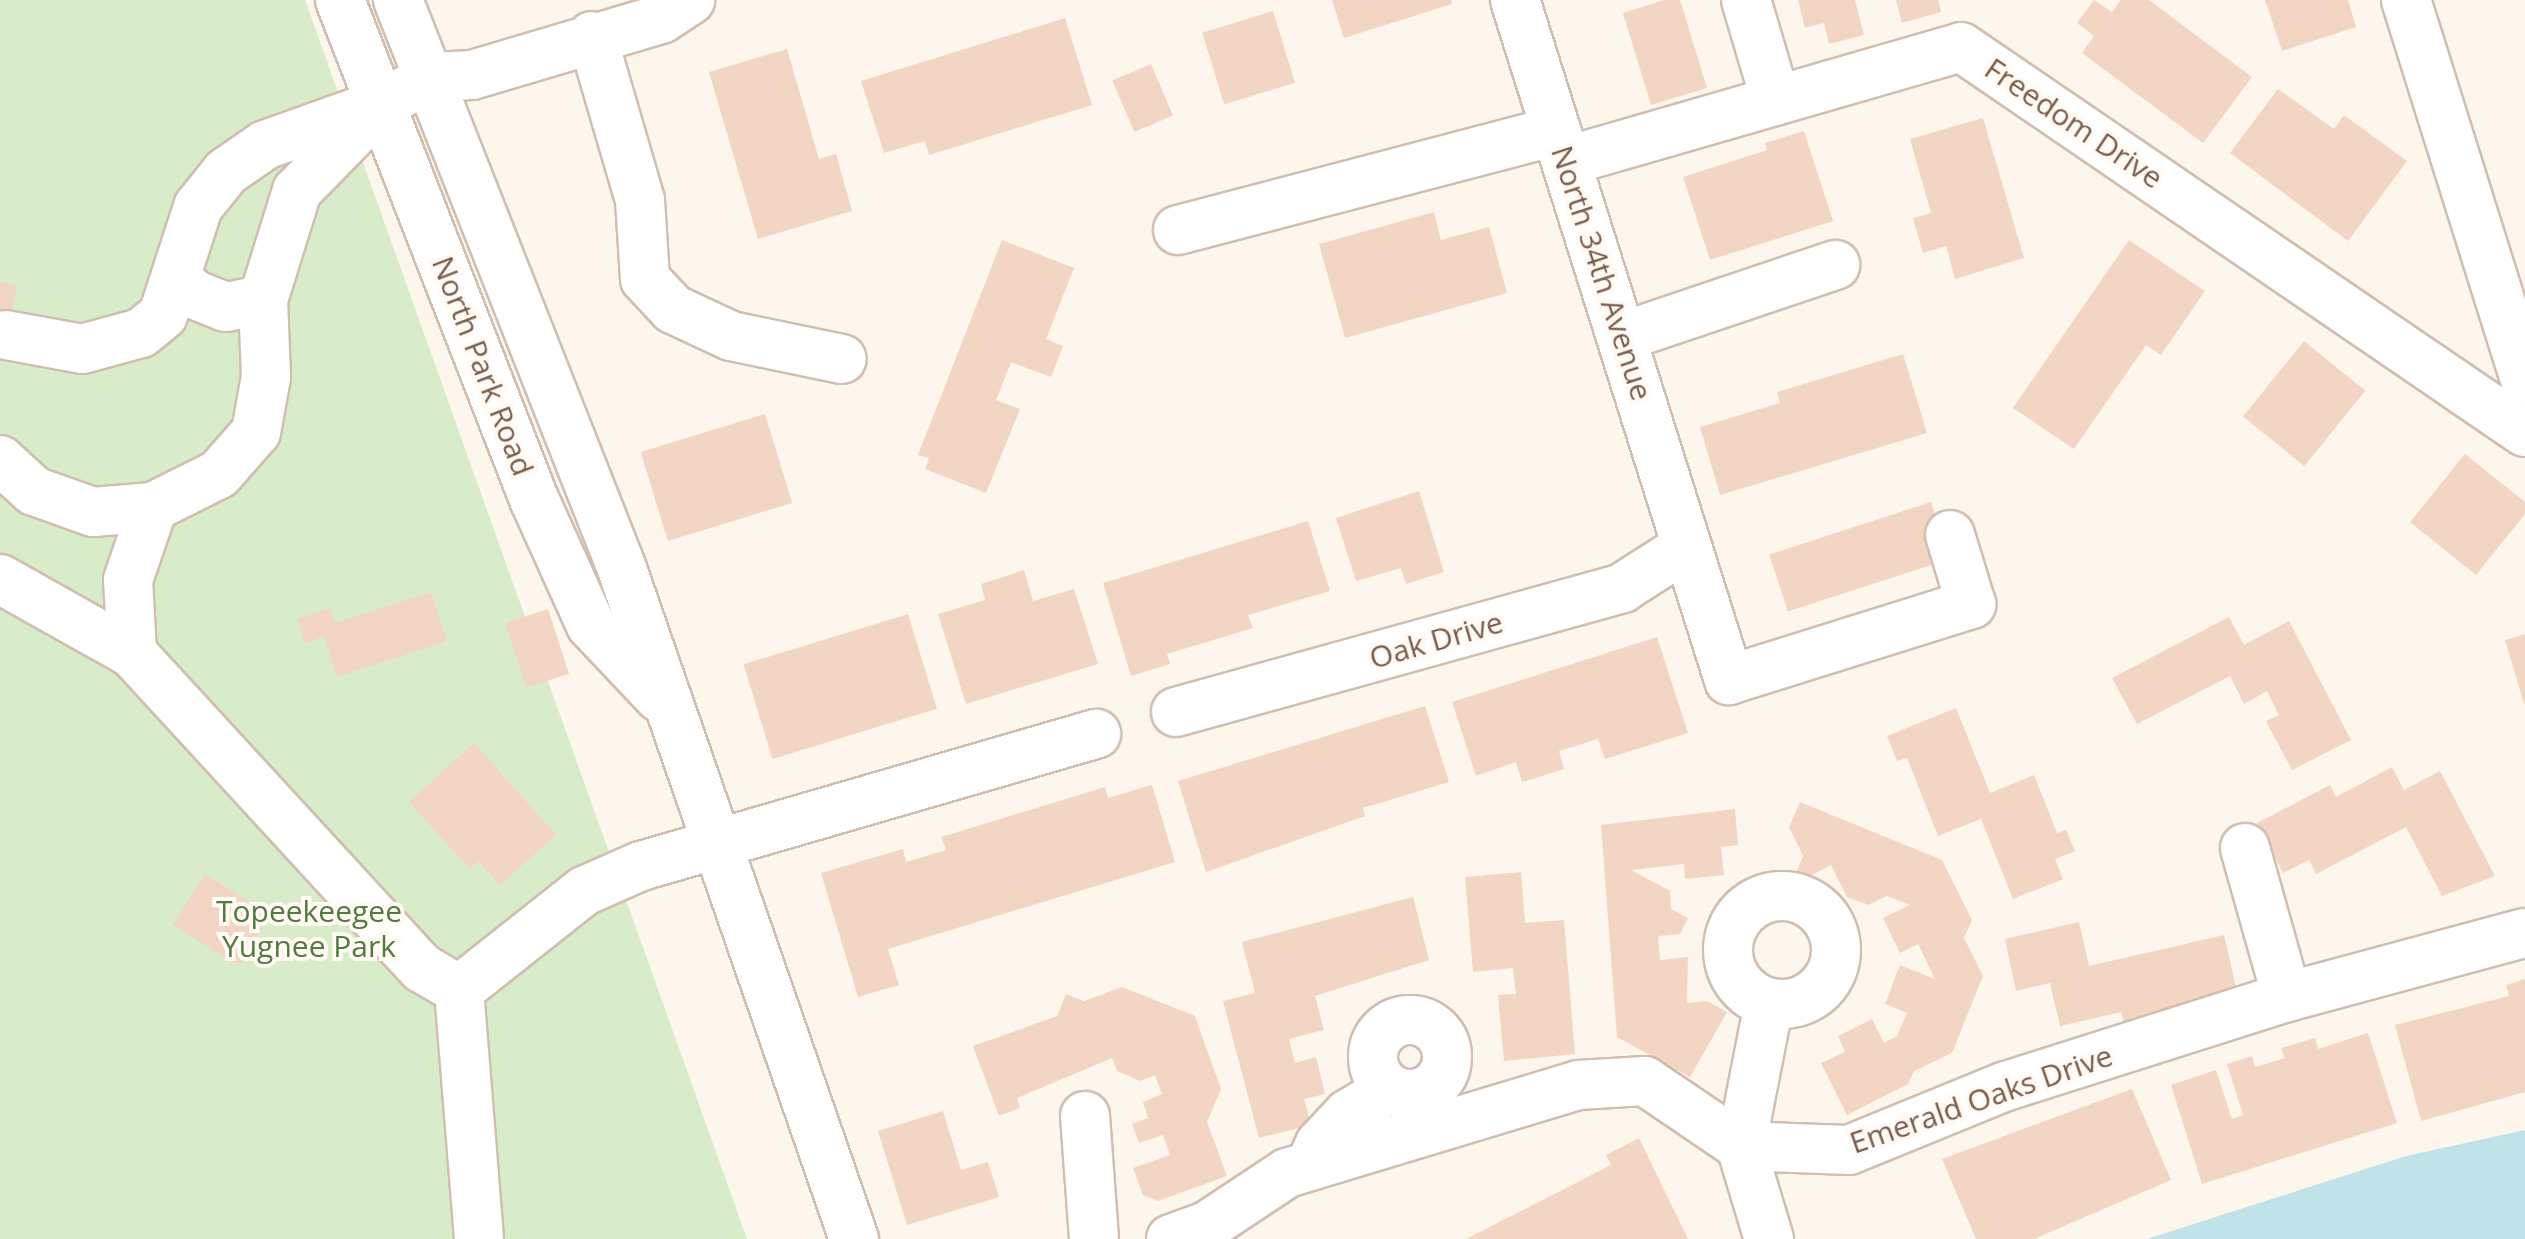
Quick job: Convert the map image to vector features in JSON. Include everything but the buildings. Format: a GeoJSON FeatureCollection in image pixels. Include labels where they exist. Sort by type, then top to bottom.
{"type":"FeatureCollection","features":[{"type":"Feature","properties":{"kind":"street","name":"North Park Road"},"geometry":{"type":"LineString","coordinates":[[340,0],[534,499],[591,625],[668,707]]}},
{"type":"Feature","properties":{"kind":"street","name":"North Park Road"},"geometry":{"type":"LineString","coordinates":[[398,0],[432,77],[621,566],[712,841],[854,1239]]}},
{"type":"Feature","properties":{"kind":"street"},"geometry":{"type":"LineString","coordinates":[[6,335],[82,348],[141,334],[163,314],[198,207],[226,172],[265,145],[383,103],[432,77],[472,75],[592,36],[662,19],[690,0]]}},
{"type":"Feature","properties":{"kind":"street","name":"North 34th Avenue"},"geometry":{"type":"LineString","coordinates":[[1515,0],[1624,336],[1729,680],[1971,604],[1950,535]]}},
{"type":"Feature","properties":{"kind":"street"},"geometry":{"type":"LineString","coordinates":[[1746,0],[1776,101]]}},
{"type":"Feature","properties":{"kind":"street"},"geometry":{"type":"LineString","coordinates":[[2406,0],[2525,380]]}},
{"type":"Feature","properties":{"kind":"street"},"geometry":{"type":"LineString","coordinates":[[592,36],[640,200],[646,278],[673,308],[731,336],[842,359]]}},
{"type":"Feature","properties":{"kind":"street","name":"Freedom Drive"},"geometry":{"type":"LineString","coordinates":[[1178,230],[1776,101],[1961,47],[2525,432]]}},
{"type":"Feature","properties":{"kind":"street"},"geometry":{"type":"LineString","coordinates":[[0,460],[34,491],[94,512],[153,507],[219,474],[256,432],[266,377],[263,300],[296,191],[383,103]]}},
{"type":"Feature","properties":{"kind":"street"},"geometry":{"type":"LineString","coordinates":[[1624,336],[1834,264]]}},
{"type":"Feature","properties":{"kind":"street"},"geometry":{"type":"LineString","coordinates":[[177,278],[193,294],[226,307],[263,300]]}},
{"type":"Feature","properties":{"kind":"street"},"geometry":{"type":"LineString","coordinates":[[132,653],[128,580],[153,507]]}},
{"type":"Feature","properties":{"kind":"street","name":"Oak Drive"},"geometry":{"type":"LineString","coordinates":[[1176,712],[1622,588],[1686,547]]}},
{"type":"Feature","properties":{"kind":"street"},"geometry":{"type":"LineString","coordinates":[[3,583],[72,614],[132,653],[422,968],[459,990]]}},
{"type":"Feature","properties":{"kind":"street"},"geometry":{"type":"LineString","coordinates":[[459,990],[584,891],[712,841],[1096,734]]}},
{"type":"Feature","properties":{"kind":"street"},"geometry":{"type":"LineString","coordinates":[[2246,848],[2286,997]]}},
{"type":"Feature","properties":{"kind":"street","name":"Emerald Oaks Drive"},"geometry":{"type":"LineString","coordinates":[[1741,1146],[1850,1150],[2006,1086],[2286,997],[2525,933]]}},
{"type":"Feature","properties":{"kind":"street"},"geometry":{"type":"LineString","coordinates":[[459,990],[478,1239]]}},
{"type":"Feature","properties":{"kind":"street"},"geometry":{"type":"LineString","coordinates":[[1769,1003],[1741,1146],[1769,1239]]}},
{"type":"Feature","properties":{"kind":"street"},"geometry":{"type":"LineString","coordinates":[[1444,1074],[1448,1050],[1436,1030],[1402,1020],[1375,1044],[1375,1070],[1390,1089],[1415,1094],[1444,1074],[1475,1078],[1522,1102]]}},
{"type":"Feature","properties":{"kind":"street"},"geometry":{"type":"LineString","coordinates":[[1171,1239],[1207,1226],[1286,1173],[1578,1085],[1645,1081],[1741,1146]]}},
{"type":"Feature","properties":{"kind":"street"},"geometry":{"type":"LineString","coordinates":[[1310,1166],[1348,1114],[1390,1089]]}},
{"type":"Feature","properties":{"kind":"street"},"geometry":{"type":"LineString","coordinates":[[1085,1116],[1094,1239]]}},
{"type":"Feature","properties":{"kind":"green space","name":"Topeekeegee Yugnee Park"},"geometry":{"type":"Polygon","coordinates":[[[0,0],[305,0],[747,1239],[0,1239],[0,0]]]}},
{"type":"Feature","properties":{"kind":"water"},"geometry":{"type":"Polygon","coordinates":[[[2525,1130],[2525,1239],[2147,1239],[2406,1156],[2525,1130]]]}}]}
